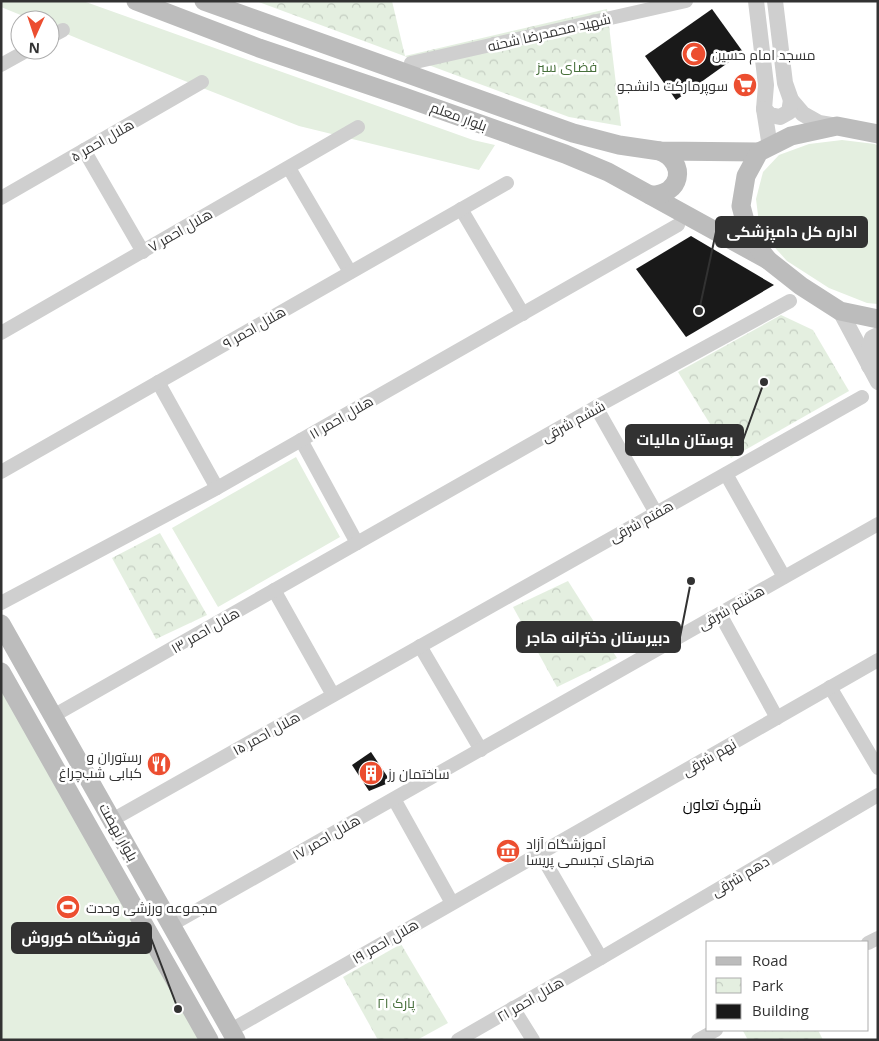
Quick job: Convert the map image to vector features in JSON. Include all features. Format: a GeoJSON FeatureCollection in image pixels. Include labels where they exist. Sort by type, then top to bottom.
{"type":"FeatureCollection","features":[{"type":"Feature","properties":{"kind":"main road","name":"بلوار معلم"},"geometry":{"type":"LineString","coordinates":[[136,1],[259,48],[404,96],[565,154],[608,172],[768,260]]}},
{"type":"Feature","properties":{"kind":"main road","name":"بلوار معلم"},"geometry":{"type":"LineString","coordinates":[[204,1],[573,133],[619,145],[660,151],[764,150]]}},
{"type":"Feature","properties":{"kind":"main road"},"geometry":{"type":"LineString","coordinates":[[878,134],[837,126],[791,136],[764,150],[746,176],[741,206],[748,236],[768,260],[801,286],[840,311],[878,319]]}},
{"type":"Feature","properties":{"kind":"main road"},"geometry":{"type":"LineString","coordinates":[[650,195],[659,195],[667,192],[677,178],[674,160],[668,154],[660,151]]}},
{"type":"Feature","properties":{"kind":"main road","name":"بلوار نهضت"},"geometry":{"type":"LineString","coordinates":[[1,624],[233,1035]]}},
{"type":"Feature","properties":{"kind":"main road","name":"بلوار نهضت"},"geometry":{"type":"LineString","coordinates":[[1,672],[209,1040]]}},
{"type":"Feature","properties":{"kind":"main road"},"geometry":{"type":"LineString","coordinates":[[59,774],[80,763]]}},
{"type":"Feature","properties":{"kind":"street","name":"شهید محمدرضا شحنه"},"geometry":{"type":"LineString","coordinates":[[412,63],[686,1]]}},
{"type":"Feature","properties":{"kind":"street"},"geometry":{"type":"LineString","coordinates":[[756,1],[766,85],[764,150]]}},
{"type":"Feature","properties":{"kind":"street"},"geometry":{"type":"LineString","coordinates":[[776,1],[785,83],[791,100],[803,114],[819,123],[837,126]]}},
{"type":"Feature","properties":{"kind":"street","name":"هلال احمر ۵"},"geometry":{"type":"LineString","coordinates":[[1,198],[202,82]]}},
{"type":"Feature","properties":{"kind":"street"},"geometry":{"type":"LineString","coordinates":[[764,109],[770,115],[780,117],[789,112],[791,100]]}},
{"type":"Feature","properties":{"kind":"street","name":"هلال احمر ۷"},"geometry":{"type":"LineString","coordinates":[[1,333],[358,127]]}},
{"type":"Feature","properties":{"kind":"street"},"geometry":{"type":"LineString","coordinates":[[84,150],[143,252]]}},
{"type":"Feature","properties":{"kind":"street"},"geometry":{"type":"LineString","coordinates":[[289,168],[350,272]]}},
{"type":"Feature","properties":{"kind":"street","name":"هلال احمر ۹"},"geometry":{"type":"LineString","coordinates":[[1,472],[507,183]]}},
{"type":"Feature","properties":{"kind":"street"},"geometry":{"type":"LineString","coordinates":[[461,209],[523,314]]}},
{"type":"Feature","properties":{"kind":"street","name":"هلال احمر ۱۱"},"geometry":{"type":"LineString","coordinates":[[1,603],[217,488],[678,224]]}},
{"type":"Feature","properties":{"kind":"street","name":"ششم شرقی"},"geometry":{"type":"LineString","coordinates":[[357,543],[596,407],[790,301]]}},
{"type":"Feature","properties":{"kind":"street"},"geometry":{"type":"LineString","coordinates":[[840,311],[878,382]]}},
{"type":"Feature","properties":{"kind":"street"},"geometry":{"type":"LineString","coordinates":[[869,367],[868,347],[872,338],[878,335]]}},
{"type":"Feature","properties":{"kind":"street"},"geometry":{"type":"LineString","coordinates":[[158,382],[217,488]]}},
{"type":"Feature","properties":{"kind":"street","name":"هفتم شرقی"},"geometry":{"type":"LineString","coordinates":[[420,646],[862,397]]}},
{"type":"Feature","properties":{"kind":"street"},"geometry":{"type":"LineString","coordinates":[[596,407],[656,513]]}},
{"type":"Feature","properties":{"kind":"street"},"geometry":{"type":"LineString","coordinates":[[301,440],[357,543]]}},
{"type":"Feature","properties":{"kind":"street"},"geometry":{"type":"LineString","coordinates":[[726,474],[784,577]]}},
{"type":"Feature","properties":{"kind":"street","name":"هشتم شرقی"},"geometry":{"type":"LineString","coordinates":[[481,750],[878,524]]}},
{"type":"Feature","properties":{"kind":"street","name":"هلال احمر ۱۳"},"geometry":{"type":"LineString","coordinates":[[53,716],[357,543]]}},
{"type":"Feature","properties":{"kind":"street"},"geometry":{"type":"LineString","coordinates":[[274,590],[333,695]]}},
{"type":"Feature","properties":{"kind":"street"},"geometry":{"type":"LineString","coordinates":[[720,614],[777,718]]}},
{"type":"Feature","properties":{"kind":"street"},"geometry":{"type":"LineString","coordinates":[[420,646],[481,750]]}},
{"type":"Feature","properties":{"kind":"street","name":"هلال احمر ۱۵"},"geometry":{"type":"LineString","coordinates":[[112,820],[420,646]]}},
{"type":"Feature","properties":{"kind":"street","name":"نهم شرقی"},"geometry":{"type":"LineString","coordinates":[[540,853],[878,660]]}},
{"type":"Feature","properties":{"kind":"street"},"geometry":{"type":"LineString","coordinates":[[830,688],[878,768]]}},
{"type":"Feature","properties":{"kind":"street","name":"هلال احمر ۱۷"},"geometry":{"type":"LineString","coordinates":[[172,925],[481,750]]}},
{"type":"Feature","properties":{"kind":"street","name":"دهم شرقی"},"geometry":{"type":"LineString","coordinates":[[601,958],[878,795]]}},
{"type":"Feature","properties":{"kind":"street"},"geometry":{"type":"LineString","coordinates":[[394,799],[452,903]]}},
{"type":"Feature","properties":{"kind":"street"},"geometry":{"type":"LineString","coordinates":[[540,853],[601,958]]}},
{"type":"Feature","properties":{"kind":"street","name":"هلال احمر ۱۹"},"geometry":{"type":"LineString","coordinates":[[233,1035],[452,903],[540,853]]}},
{"type":"Feature","properties":{"kind":"street","name":"هلال احمر ۲۱"},"geometry":{"type":"LineString","coordinates":[[458,1040],[601,958]]}},
{"type":"Feature","properties":{"kind":"street"},"geometry":{"type":"LineString","coordinates":[[514,1008],[533,1040]]}},
{"type":"Feature","properties":{"kind":"street"},"geometry":{"type":"LineString","coordinates":[[698,1040],[714,1031]]}},
{"type":"Feature","properties":{"kind":"green space"},"geometry":{"type":"Polygon","coordinates":[[[1,1],[83,1],[473,140],[495,145],[479,170],[299,126],[60,31],[60,10],[10,11],[1,7],[1,1]]]}},
{"type":"Feature","properties":{"kind":"green space","name":"فضای سبز"},"geometry":{"type":"Polygon","coordinates":[[[256,1],[392,1],[405,56],[607,9],[621,126],[569,117],[256,1]]]}},
{"type":"Feature","properties":{"kind":"green space"},"geometry":{"type":"Polygon","coordinates":[[[842,140],[878,146],[878,304],[867,303],[829,288],[787,261],[760,231],[756,199],[763,172],[779,155],[809,144],[842,140]]]}},
{"type":"Feature","properties":{"kind":"green space"},"geometry":{"type":"Polygon","coordinates":[[[781,315],[813,330],[849,391],[731,458],[678,372],[781,315]]]}},
{"type":"Feature","properties":{"kind":"green space"},"geometry":{"type":"Polygon","coordinates":[[[296,457],[340,537],[218,607],[172,528],[296,457]]]}},
{"type":"Feature","properties":{"kind":"green space"},"geometry":{"type":"Polygon","coordinates":[[[160,533],[207,615],[156,639],[112,558],[160,533]]]}},
{"type":"Feature","properties":{"kind":"green space"},"geometry":{"type":"Polygon","coordinates":[[[568,581],[617,658],[557,687],[513,607],[568,581]]]}},
{"type":"Feature","properties":{"kind":"green space","name":"مجموعه ورزشی وحدت"},"geometry":{"type":"Polygon","coordinates":[[[1,672],[209,1040],[1,1040],[1,672]]]}},
{"type":"Feature","properties":{"kind":"green space","name":"پارک ۲۱"},"geometry":{"type":"Polygon","coordinates":[[[401,944],[448,1023],[417,1040],[378,1040],[343,977],[401,944]]]}},
{"type":"Feature","properties":{"kind":"green space"},"geometry":{"type":"Polygon","coordinates":[[[743,1031],[818,1031],[823,1040],[748,1040],[743,1031]]]}},
{"type":"Feature","properties":{"kind":"building","name":"مسجد امام حسین"},"geometry":{"type":"Polygon","coordinates":[[[712,9],[743,52],[676,100],[645,56],[712,9]]]}},
{"type":"Feature","properties":{"kind":"building"},"geometry":{"type":"Polygon","coordinates":[[[691,236],[774,285],[686,337],[636,269],[691,236]]]}},
{"type":"Feature","properties":{"kind":"building","name":"ساختمان رز"},"geometry":{"type":"Polygon","coordinates":[[[371,752],[391,782],[369,791],[352,765],[371,752]]]}},
{"type":"Feature","properties":{"kind":"place","name":"مسجد امام حسین"},"geometry":{"type":"Point","coordinates":[694,54]}},
{"type":"Feature","properties":{"kind":"place","name":"سوپرمارکت دانشجو"},"geometry":{"type":"Point","coordinates":[745,85]}},
{"type":"Feature","properties":{"kind":"place","name":"اداره کل دامپزشکی"},"geometry":{"type":"Point","coordinates":[699,311]}},
{"type":"Feature","properties":{"kind":"place","name":"بوستان مالیات"},"geometry":{"type":"Point","coordinates":[764,382]}},
{"type":"Feature","properties":{"kind":"place","name":"دبیرستان دخترانه هاجر"},"geometry":{"type":"Point","coordinates":[691,581]}},
{"type":"Feature","properties":{"kind":"place","name":"رستوران و کبابی شب‌چراغ"},"geometry":{"type":"Point","coordinates":[159,764]}},
{"type":"Feature","properties":{"kind":"place","name":"ساختمان رز"},"geometry":{"type":"Point","coordinates":[371,773]}},
{"type":"Feature","properties":{"kind":"place","name":"آموزشگاه آزاد هنرهای تجسمی پریسا"},"geometry":{"type":"Point","coordinates":[508,851]}},
{"type":"Feature","properties":{"kind":"place","name":"مجموعه ورزشی وحدت"},"geometry":{"type":"Point","coordinates":[68,907]}},
{"type":"Feature","properties":{"kind":"place","name":"فروشگاه کوروش"},"geometry":{"type":"Point","coordinates":[178,1009]}},
{"type":"Feature","properties":{"kind":"district","name":"شهرک تعاون"},"geometry":{"type":"Point","coordinates":[722,804]}}]}
